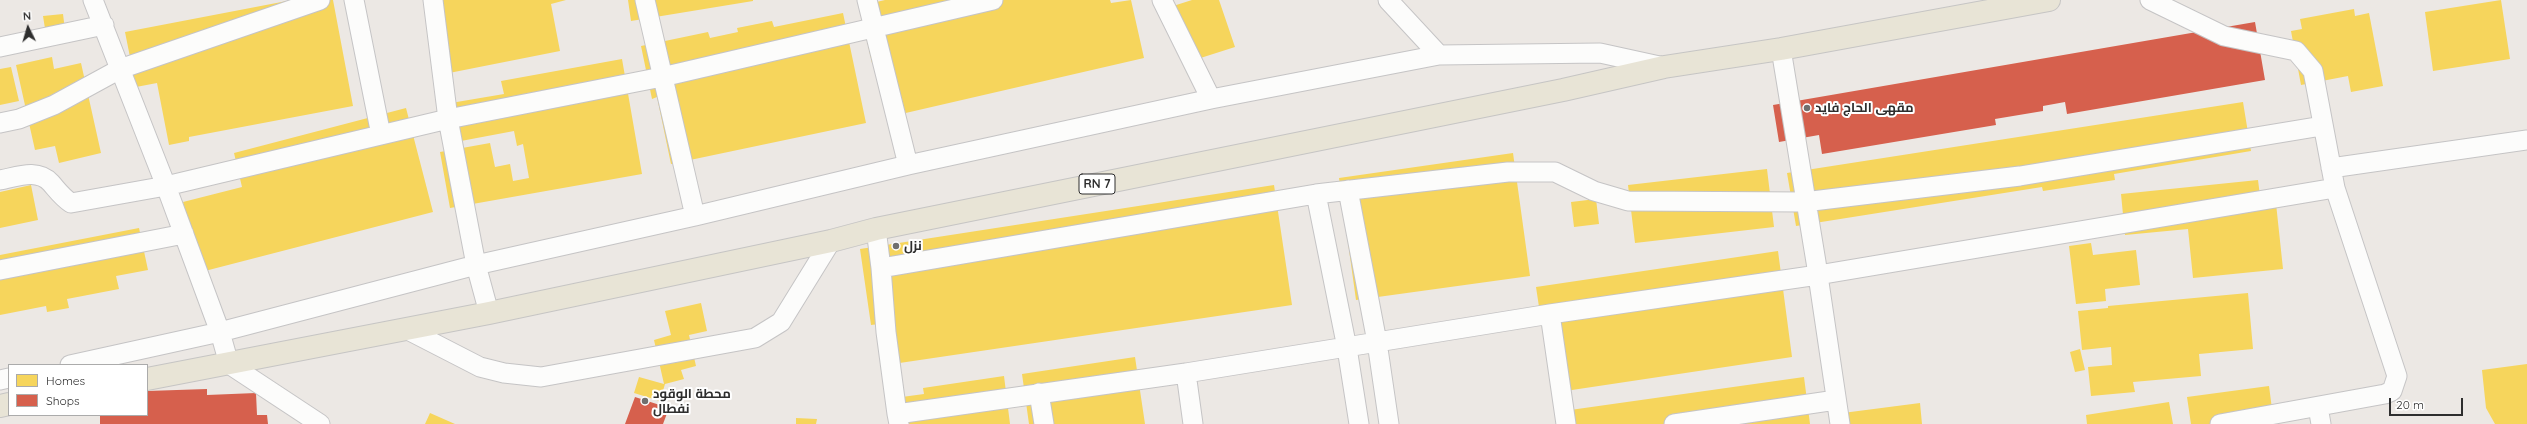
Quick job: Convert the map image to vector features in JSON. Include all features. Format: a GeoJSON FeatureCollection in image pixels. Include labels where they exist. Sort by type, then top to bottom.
{"type":"FeatureCollection","features":[{"type":"Feature","properties":{"kind":"main road","name":"RN 7"},"geometry":{"type":"LineString","coordinates":[[148,379],[490,313],[831,242],[876,229],[1563,90],[1664,67],[1781,49],[2049,0]]}},
{"type":"Feature","properties":{"kind":"street"},"geometry":{"type":"LineString","coordinates":[[93,0],[184,234],[220,332],[229,364],[320,424]]}},
{"type":"Feature","properties":{"kind":"street"},"geometry":{"type":"LineString","coordinates":[[0,123],[19,119],[54,105],[120,69],[320,0]]}},
{"type":"Feature","properties":{"kind":"street"},"geometry":{"type":"LineString","coordinates":[[354,0],[381,135]]}},
{"type":"Feature","properties":{"kind":"street"},"geometry":{"type":"LineString","coordinates":[[433,0],[448,119],[476,265],[490,313]]}},
{"type":"Feature","properties":{"kind":"street"},"geometry":{"type":"LineString","coordinates":[[645,0],[695,216]]}},
{"type":"Feature","properties":{"kind":"street"},"geometry":{"type":"LineString","coordinates":[[867,0],[908,166]]}},
{"type":"Feature","properties":{"kind":"street"},"geometry":{"type":"LineString","coordinates":[[0,180],[38,174],[45,178],[63,198],[71,203],[166,186],[448,119],[662,77],[993,0]]}},
{"type":"Feature","properties":{"kind":"street"},"geometry":{"type":"LineString","coordinates":[[1162,0],[1211,98]]}},
{"type":"Feature","properties":{"kind":"street"},"geometry":{"type":"LineString","coordinates":[[1388,0],[1440,55]]}},
{"type":"Feature","properties":{"kind":"street"},"geometry":{"type":"LineString","coordinates":[[2150,0],[2224,36],[2296,51],[2313,70],[2322,126],[2335,188],[2398,376],[2392,391],[2320,416],[2220,424]]}},
{"type":"Feature","properties":{"kind":"street"},"geometry":{"type":"LineString","coordinates":[[0,47],[104,25]]}},
{"type":"Feature","properties":{"kind":"street"},"geometry":{"type":"LineString","coordinates":[[1781,49],[1804,202],[1818,275],[1840,424]]}},
{"type":"Feature","properties":{"kind":"street"},"geometry":{"type":"LineString","coordinates":[[75,364],[220,332],[476,265],[908,166],[1211,98],[1440,55],[1600,53],[1664,67]]}},
{"type":"Feature","properties":{"kind":"street"},"geometry":{"type":"LineString","coordinates":[[881,268],[1316,194],[1524,170],[1555,172],[1594,191],[1628,201],[1804,202],[2020,176],[2322,126]]}},
{"type":"Feature","properties":{"kind":"street"},"geometry":{"type":"LineString","coordinates":[[2331,168],[2527,140]]}},
{"type":"Feature","properties":{"kind":"street"},"geometry":{"type":"LineString","coordinates":[[876,229],[881,268],[885,326],[898,419],[1039,393],[1186,373],[1348,348],[1550,314],[1818,275],[2335,188]]}},
{"type":"Feature","properties":{"kind":"street"},"geometry":{"type":"LineString","coordinates":[[1348,190],[1377,342],[1389,424]]}},
{"type":"Feature","properties":{"kind":"street"},"geometry":{"type":"LineString","coordinates":[[1316,194],[1348,348],[1359,424]]}},
{"type":"Feature","properties":{"kind":"street"},"geometry":{"type":"LineString","coordinates":[[0,270],[184,234]]}},
{"type":"Feature","properties":{"kind":"street"},"geometry":{"type":"LineString","coordinates":[[406,329],[480,367],[504,373],[541,377],[755,338],[781,322],[831,242]]}},
{"type":"Feature","properties":{"kind":"street"},"geometry":{"type":"LineString","coordinates":[[1550,314],[1566,424]]}},
{"type":"Feature","properties":{"kind":"street"},"geometry":{"type":"LineString","coordinates":[[1186,373],[1193,424]]}},
{"type":"Feature","properties":{"kind":"street"},"geometry":{"type":"LineString","coordinates":[[1039,393],[1044,424]]}},
{"type":"Feature","properties":{"kind":"street"},"geometry":{"type":"LineString","coordinates":[[1674,424],[1836,400]]}},
{"type":"Feature","properties":{"kind":"building: Homes"},"geometry":{"type":"Polygon","coordinates":[[[292,0],[333,0],[353,106],[189,137],[189,141],[169,145],[157,83],[136,87],[125,32],[292,0]]]}},
{"type":"Feature","properties":{"kind":"building: Homes"},"geometry":{"type":"Polygon","coordinates":[[[430,0],[566,0],[551,4],[560,51],[444,74],[430,0]]]}},
{"type":"Feature","properties":{"kind":"building: Homes"},"geometry":{"type":"Polygon","coordinates":[[[628,0],[753,0],[753,1],[631,21],[628,0]]]}},
{"type":"Feature","properties":{"kind":"building: Homes"},"geometry":{"type":"Polygon","coordinates":[[[885,0],[1110,0],[1111,3],[1131,0],[1144,58],[897,115],[884,60],[872,63],[859,6],[885,0]]]}},
{"type":"Feature","properties":{"kind":"building: Homes"},"geometry":{"type":"Polygon","coordinates":[[[1192,0],[1219,0],[1235,47],[1188,62],[1170,7],[1192,0]]]}},
{"type":"Feature","properties":{"kind":"building: Homes"},"geometry":{"type":"Polygon","coordinates":[[[2501,0],[2510,59],[2433,71],[2425,12],[2501,0]]]}},
{"type":"Feature","properties":{"kind":"building: Homes"},"geometry":{"type":"Polygon","coordinates":[[[2354,9],[2355,16],[2369,13],[2383,86],[2351,92],[2348,76],[2301,85],[2291,31],[2302,29],[2300,19],[2354,9]]]}},
{"type":"Feature","properties":{"kind":"building: Homes"},"geometry":{"type":"Polygon","coordinates":[[[843,13],[866,123],[671,164],[657,97],[652,99],[641,46],[708,32],[710,38],[738,32],[737,28],[772,21],[774,27],[843,13]]]}},
{"type":"Feature","properties":{"kind":"building: Homes"},"geometry":{"type":"Polygon","coordinates":[[[63,14],[66,38],[47,41],[43,16],[63,14]]]}},
{"type":"Feature","properties":{"kind":"building: Homes"},"geometry":{"type":"Polygon","coordinates":[[[52,57],[54,69],[81,63],[101,153],[59,163],[55,146],[35,150],[16,65],[52,57]]]}},
{"type":"Feature","properties":{"kind":"building: Homes"},"geometry":{"type":"Polygon","coordinates":[[[622,59],[642,174],[450,208],[440,152],[490,143],[495,167],[510,164],[513,181],[529,178],[523,144],[517,146],[514,131],[445,144],[439,105],[504,94],[501,81],[622,59]]]}},
{"type":"Feature","properties":{"kind":"building: Homes"},"geometry":{"type":"Polygon","coordinates":[[[11,67],[19,101],[0,105],[0,69],[11,67]]]}},
{"type":"Feature","properties":{"kind":"building: Homes"},"geometry":{"type":"Polygon","coordinates":[[[2243,102],[2251,151],[2114,174],[2115,180],[2043,191],[2042,187],[1796,226],[1787,173],[2243,102]]]}},
{"type":"Feature","properties":{"kind":"building: Homes"},"geometry":{"type":"Polygon","coordinates":[[[406,108],[433,212],[201,272],[183,202],[242,187],[234,153],[406,108]]]}},
{"type":"Feature","properties":{"kind":"building: Homes"},"geometry":{"type":"Polygon","coordinates":[[[1513,153],[1530,276],[1356,300],[1339,178],[1513,153]]]}},
{"type":"Feature","properties":{"kind":"building: Homes"},"geometry":{"type":"Polygon","coordinates":[[[1767,169],[1774,227],[1635,243],[1628,185],[1767,169]]]}},
{"type":"Feature","properties":{"kind":"building: Homes"},"geometry":{"type":"Polygon","coordinates":[[[2258,180],[2260,196],[2275,194],[2283,269],[2193,278],[2188,229],[2125,235],[2121,194],[2258,180]]]}},
{"type":"Feature","properties":{"kind":"building: Homes"},"geometry":{"type":"Polygon","coordinates":[[[31,185],[38,220],[0,228],[0,192],[31,185]]]}},
{"type":"Feature","properties":{"kind":"building: Homes"},"geometry":{"type":"Polygon","coordinates":[[[1274,185],[1292,305],[886,365],[879,324],[871,325],[860,249],[1274,185]]]}},
{"type":"Feature","properties":{"kind":"building: Homes"},"geometry":{"type":"Polygon","coordinates":[[[1596,199],[1599,224],[1574,227],[1571,202],[1596,199]]]}},
{"type":"Feature","properties":{"kind":"building: Homes"},"geometry":{"type":"Polygon","coordinates":[[[139,228],[148,270],[116,276],[119,289],[67,299],[69,308],[47,312],[46,306],[0,315],[0,255],[139,228]]]}},
{"type":"Feature","properties":{"kind":"building: Homes"},"geometry":{"type":"Polygon","coordinates":[[[2091,243],[2093,255],[2136,250],[2140,285],[2105,289],[2106,301],[2076,304],[2069,246],[2091,243]]]}},
{"type":"Feature","properties":{"kind":"building: Homes"},"geometry":{"type":"Polygon","coordinates":[[[1778,251],[1792,357],[1552,393],[1536,287],[1778,251]]]}},
{"type":"Feature","properties":{"kind":"building: Homes"},"geometry":{"type":"Polygon","coordinates":[[[2248,293],[2253,349],[2199,354],[2201,376],[2133,382],[2135,392],[2091,396],[2088,367],[2112,365],[2111,347],[2082,350],[2078,311],[2108,308],[2108,306],[2248,293]]]}},
{"type":"Feature","properties":{"kind":"building: Homes"},"geometry":{"type":"Polygon","coordinates":[[[701,303],[707,331],[689,335],[696,366],[681,370],[684,379],[665,384],[660,401],[634,393],[639,377],[664,384],[654,340],[671,335],[665,311],[701,303]]]}},
{"type":"Feature","properties":{"kind":"building: Homes"},"geometry":{"type":"Polygon","coordinates":[[[2080,349],[2085,370],[2075,372],[2070,352],[2080,349]]]}},
{"type":"Feature","properties":{"kind":"building: Homes"},"geometry":{"type":"Polygon","coordinates":[[[1135,357],[1145,424],[1029,424],[1022,374],[1135,357]]]}},
{"type":"Feature","properties":{"kind":"building: Homes"},"geometry":{"type":"Polygon","coordinates":[[[2527,364],[2527,424],[2495,424],[2486,408],[2482,370],[2527,364]]]}},
{"type":"Feature","properties":{"kind":"building: Homes"},"geometry":{"type":"Polygon","coordinates":[[[1004,376],[1010,424],[891,424],[887,399],[924,394],[923,388],[1004,376]]]}},
{"type":"Feature","properties":{"kind":"building: Homes"},"geometry":{"type":"Polygon","coordinates":[[[1804,377],[1810,424],[1558,424],[1556,412],[1804,377]]]}},
{"type":"Feature","properties":{"kind":"building: Homes"},"geometry":{"type":"Polygon","coordinates":[[[2269,386],[2274,424],[2191,424],[2187,397],[2269,386]]]}},
{"type":"Feature","properties":{"kind":"building: Homes"},"geometry":{"type":"Polygon","coordinates":[[[2169,402],[2173,424],[2087,424],[2086,415],[2169,402]]]}},
{"type":"Feature","properties":{"kind":"building: Homes"},"geometry":{"type":"Polygon","coordinates":[[[1920,403],[1922,424],[1836,424],[1835,414],[1920,403]]]}},
{"type":"Feature","properties":{"kind":"building: Homes"},"geometry":{"type":"Polygon","coordinates":[[[430,413],[455,424],[425,424],[430,413]]]}},
{"type":"Feature","properties":{"kind":"building: Homes"},"geometry":{"type":"Polygon","coordinates":[[[796,418],[817,419],[816,424],[796,424],[796,418]]]}},
{"type":"Feature","properties":{"kind":"building: Shops"},"geometry":{"type":"Polygon","coordinates":[[[2255,22],[2265,80],[2067,114],[2065,102],[2043,106],[2043,111],[1995,119],[1996,125],[1822,154],[1819,135],[1779,142],[1773,105],[2255,22]]]}},
{"type":"Feature","properties":{"kind":"building: Shops"},"geometry":{"type":"Polygon","coordinates":[[[207,389],[207,395],[256,393],[257,415],[267,415],[268,424],[100,424],[100,416],[148,416],[148,391],[207,389]]]}},
{"type":"Feature","properties":{"kind":"building: Shops"},"geometry":{"type":"Polygon","coordinates":[[[635,397],[669,408],[663,424],[625,424],[635,397]]]}},
{"type":"Feature","properties":{"kind":"place","name":"مقهى الحاج فايد"},"geometry":{"type":"Point","coordinates":[1807,108]}},
{"type":"Feature","properties":{"kind":"place","name":"نزل"},"geometry":{"type":"Point","coordinates":[896,246]}},
{"type":"Feature","properties":{"kind":"place","name":"محطة الوقود نفطال"},"geometry":{"type":"Point","coordinates":[645,401]}}]}
